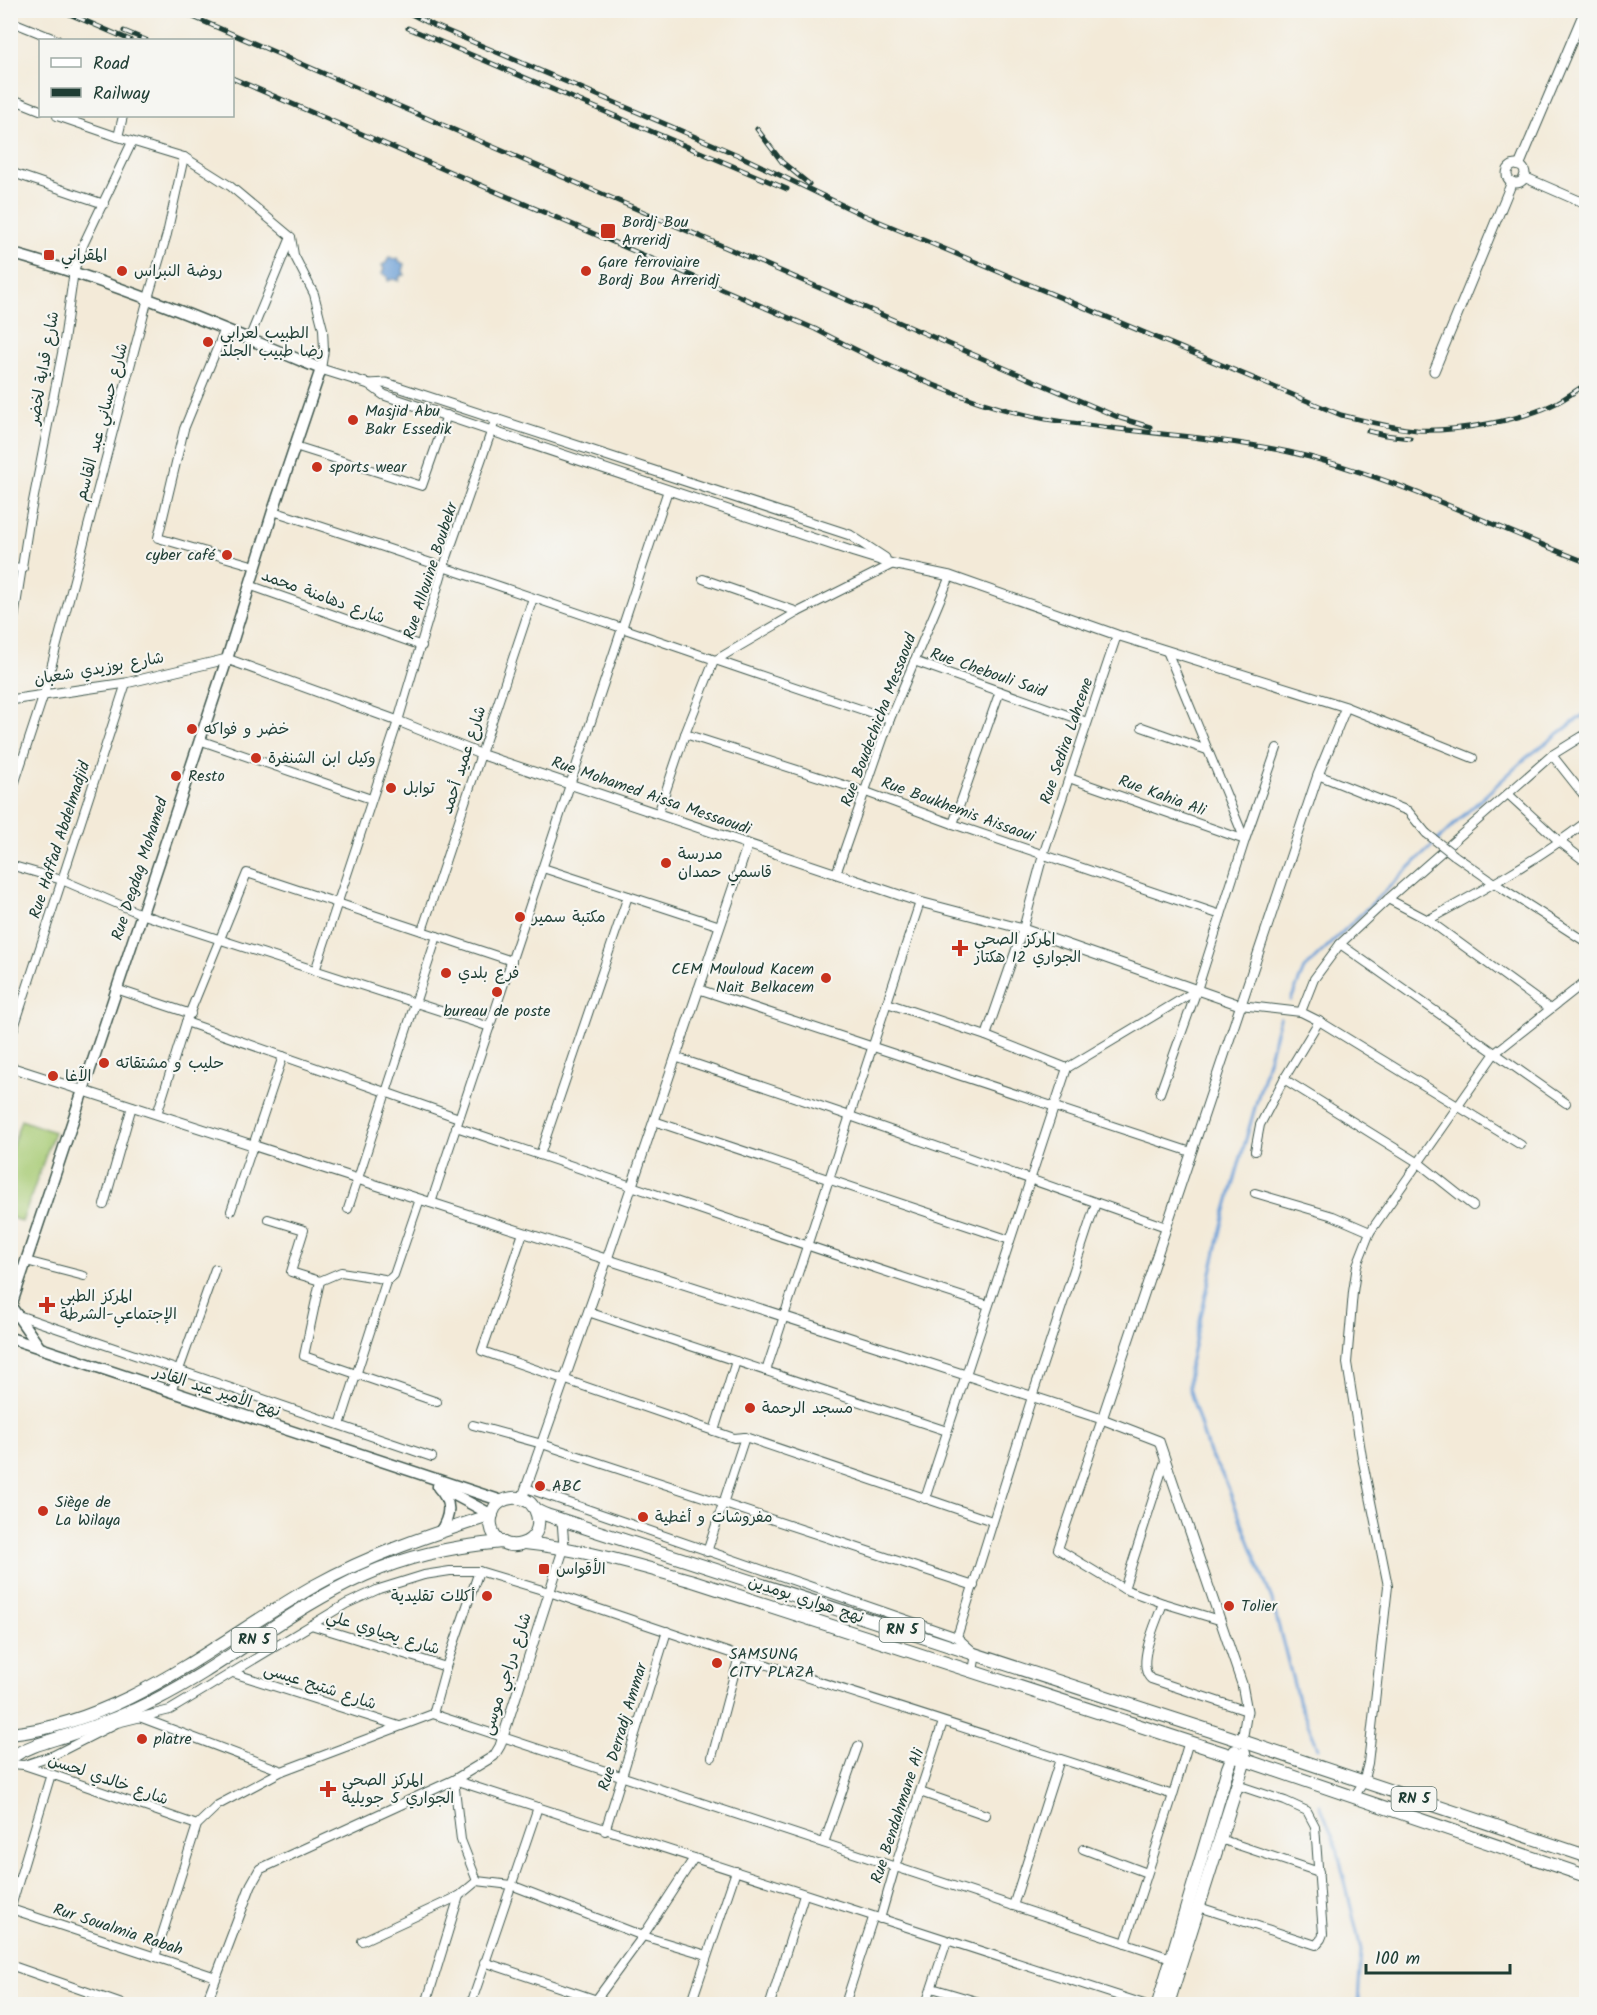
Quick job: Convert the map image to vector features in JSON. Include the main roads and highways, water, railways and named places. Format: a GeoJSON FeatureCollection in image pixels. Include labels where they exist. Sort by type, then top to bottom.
{"type":"FeatureCollection","features":[{"type":"Feature","properties":{"kind":"main road","name":"Rue Degdag Mohamed"},"geometry":{"type":"LineString","coordinates":[[10,253],[74,271],[148,298],[321,369],[12,1306]]}},
{"type":"Feature","properties":{"kind":"main road"},"geometry":{"type":"LineString","coordinates":[[12,1306],[40,1348]]}},
{"type":"Feature","properties":{"kind":"main road","name":"نهج الأمير عبد القادر"},"geometry":{"type":"LineString","coordinates":[[10,1338],[502,1501]]}},
{"type":"Feature","properties":{"kind":"main road","name":"نهج الأمير عبد القادر"},"geometry":{"type":"LineString","coordinates":[[414,1473],[492,1515]]}},
{"type":"Feature","properties":{"kind":"main road"},"geometry":{"type":"LineString","coordinates":[[435,1485],[443,1493],[449,1507],[448,1517],[440,1532]]}},
{"type":"Feature","properties":{"kind":"main road"},"geometry":{"type":"LineString","coordinates":[[524,1493],[536,1509],[538,1529],[525,1543],[512,1545],[502,1542],[492,1531],[492,1515],[502,1501],[524,1493]]}},
{"type":"Feature","properties":{"kind":"main road","name":"نهج هواري بومدين"},"geometry":{"type":"LineString","coordinates":[[536,1509],[561,1520],[1242,1741]]}},
{"type":"Feature","properties":{"kind":"main road","name":"RN 5"},"geometry":{"type":"LineString","coordinates":[[10,1736],[52,1727],[118,1704],[178,1672],[334,1575],[440,1532],[492,1515]]}},
{"type":"Feature","properties":{"kind":"main road","name":"RN 5"},"geometry":{"type":"LineString","coordinates":[[11,1760],[30,1746],[72,1734],[155,1700],[194,1679],[318,1599],[367,1574],[432,1554],[502,1542]]}},
{"type":"Feature","properties":{"kind":"main road","name":"نهج هواري بومدين"},"geometry":{"type":"LineString","coordinates":[[525,1543],[564,1547],[693,1581],[1245,1760]]}},
{"type":"Feature","properties":{"kind":"main road"},"geometry":{"type":"LineString","coordinates":[[10,1736],[13,1745],[11,1760]]}},
{"type":"Feature","properties":{"kind":"main road"},"geometry":{"type":"LineString","coordinates":[[1158,2004],[1232,1756],[1242,1741]]}},
{"type":"Feature","properties":{"kind":"main road"},"geometry":{"type":"LineString","coordinates":[[1168,2004],[1245,1760],[1242,1741]]}},
{"type":"Feature","properties":{"kind":"main road","name":"RN 5"},"geometry":{"type":"LineString","coordinates":[[1242,1741],[1587,1856]]}},
{"type":"Feature","properties":{"kind":"main road","name":"RN 5"},"geometry":{"type":"LineString","coordinates":[[1245,1760],[1587,1876]]}},
{"type":"Feature","properties":{"kind":"main road"},"geometry":{"type":"LineString","coordinates":[[1416,1818],[1421,1801]]}},
{"type":"Feature","properties":{"kind":"water"},"geometry":{"type":"Polygon","coordinates":[[[389,257],[398,258],[405,264],[403,271],[405,275],[400,276],[399,281],[393,279],[388,281],[387,276],[382,274],[384,269],[382,265],[389,257]]]}},
{"type":"Feature","properties":{"kind":"waterway"},"geometry":{"type":"LineString","coordinates":[[1291,1000],[1304,969],[1526,758],[1586,713]]}},
{"type":"Feature","properties":{"kind":"waterway"},"geometry":{"type":"LineString","coordinates":[[1280,1018],[1223,1221],[1189,1368],[1189,1388],[1209,1453],[1225,1480],[1271,1597],[1298,1700],[1318,1748]]}},
{"type":"Feature","properties":{"kind":"waterway"},"geometry":{"type":"LineString","coordinates":[[1320,1805],[1337,1848],[1361,1950],[1358,2004]]}},
{"type":"Feature","properties":{"kind":"railway"},"geometry":{"type":"LineString","coordinates":[[60,10],[128,39]]}},
{"type":"Feature","properties":{"kind":"railway"},"geometry":{"type":"LineString","coordinates":[[177,10],[1120,418],[1150,427]]}},
{"type":"Feature","properties":{"kind":"railway"},"geometry":{"type":"LineString","coordinates":[[403,10],[433,25],[738,155],[861,214],[1341,415],[1417,430],[1467,427],[1538,411],[1561,401],[1586,384]]}},
{"type":"Feature","properties":{"kind":"railway"},"geometry":{"type":"LineString","coordinates":[[408,28],[787,189]]}},
{"type":"Feature","properties":{"kind":"railway"},"geometry":{"type":"LineString","coordinates":[[124,31],[144,39]]}},
{"type":"Feature","properties":{"kind":"railway"},"geometry":{"type":"LineString","coordinates":[[234,79],[815,329],[870,357],[957,394],[1046,419],[1259,446],[1327,462],[1402,487],[1586,562]]}},
{"type":"Feature","properties":{"kind":"railway"},"geometry":{"type":"LineString","coordinates":[[757,129],[782,162],[809,184]]}},
{"type":"Feature","properties":{"kind":"railway"},"geometry":{"type":"LineString","coordinates":[[1368,431],[1410,438]]}},
{"type":"Feature","properties":{"kind":"place","name":"Bordj Bou Arreridj"},"geometry":{"type":"Point","coordinates":[608,231]}},
{"type":"Feature","properties":{"kind":"place","name":"المقراني"},"geometry":{"type":"Point","coordinates":[49,255]}},
{"type":"Feature","properties":{"kind":"place","name":"روضة النبراس"},"geometry":{"type":"Point","coordinates":[122,271]}},
{"type":"Feature","properties":{"kind":"place","name":"Gare ferroviaire Bordj Bou Arreridj"},"geometry":{"type":"Point","coordinates":[586,271]}},
{"type":"Feature","properties":{"kind":"place","name":"الطبيب لعرابي رضا طبيب الجلد"},"geometry":{"type":"Point","coordinates":[208,342]}},
{"type":"Feature","properties":{"kind":"place","name":"Masjid Abu Bakr Essedik"},"geometry":{"type":"Point","coordinates":[353,420]}},
{"type":"Feature","properties":{"kind":"place","name":"sports wear"},"geometry":{"type":"Point","coordinates":[317,467]}},
{"type":"Feature","properties":{"kind":"place","name":"cyber café"},"geometry":{"type":"Point","coordinates":[227,555]}},
{"type":"Feature","properties":{"kind":"place","name":"خضر و فواكه"},"geometry":{"type":"Point","coordinates":[192,729]}},
{"type":"Feature","properties":{"kind":"place","name":"وكيل ابن الشنفرة"},"geometry":{"type":"Point","coordinates":[256,758]}},
{"type":"Feature","properties":{"kind":"place","name":"Resto"},"geometry":{"type":"Point","coordinates":[176,776]}},
{"type":"Feature","properties":{"kind":"place","name":"توابل"},"geometry":{"type":"Point","coordinates":[391,788]}},
{"type":"Feature","properties":{"kind":"place","name":"مدرسة قاسمي حمدان"},"geometry":{"type":"Point","coordinates":[666,863]}},
{"type":"Feature","properties":{"kind":"place","name":"مكتبة سمير"},"geometry":{"type":"Point","coordinates":[520,917]}},
{"type":"Feature","properties":{"kind":"place","name":"المركز الصحي الجواري 12 هكتار"},"geometry":{"type":"Point","coordinates":[960,948]}},
{"type":"Feature","properties":{"kind":"place","name":"فرع بلدي"},"geometry":{"type":"Point","coordinates":[446,973]}},
{"type":"Feature","properties":{"kind":"place","name":"CEM Mouloud Kacem Nait Belkacem"},"geometry":{"type":"Point","coordinates":[826,978]}},
{"type":"Feature","properties":{"kind":"place","name":"bureau de poste"},"geometry":{"type":"Point","coordinates":[497,992]}},
{"type":"Feature","properties":{"kind":"place","name":"حليب و مشتقاته"},"geometry":{"type":"Point","coordinates":[104,1063]}},
{"type":"Feature","properties":{"kind":"place","name":"الآغا"},"geometry":{"type":"Point","coordinates":[53,1076]}},
{"type":"Feature","properties":{"kind":"place","name":"المركز الطبي الإجتماعي-الشرطة"},"geometry":{"type":"Point","coordinates":[47,1305]}},
{"type":"Feature","properties":{"kind":"place","name":"مسجد الرحمة"},"geometry":{"type":"Point","coordinates":[750,1408]}},
{"type":"Feature","properties":{"kind":"place","name":"ABC"},"geometry":{"type":"Point","coordinates":[540,1486]}},
{"type":"Feature","properties":{"kind":"place","name":"Siège de La Wilaya"},"geometry":{"type":"Point","coordinates":[43,1511]}},
{"type":"Feature","properties":{"kind":"place","name":"مفروشات و أغطية"},"geometry":{"type":"Point","coordinates":[643,1517]}},
{"type":"Feature","properties":{"kind":"place","name":"الأقواس"},"geometry":{"type":"Point","coordinates":[544,1569]}},
{"type":"Feature","properties":{"kind":"place","name":"أكلات تقليدية"},"geometry":{"type":"Point","coordinates":[487,1596]}},
{"type":"Feature","properties":{"kind":"place","name":"Tolier"},"geometry":{"type":"Point","coordinates":[1229,1606]}},
{"type":"Feature","properties":{"kind":"place","name":"SAMSUNG CITY PLAZA"},"geometry":{"type":"Point","coordinates":[717,1663]}},
{"type":"Feature","properties":{"kind":"place","name":"platre"},"geometry":{"type":"Point","coordinates":[142,1739]}},
{"type":"Feature","properties":{"kind":"place","name":"المركز الصحي الجواري 5 جويلية"},"geometry":{"type":"Point","coordinates":[328,1789]}}]}
